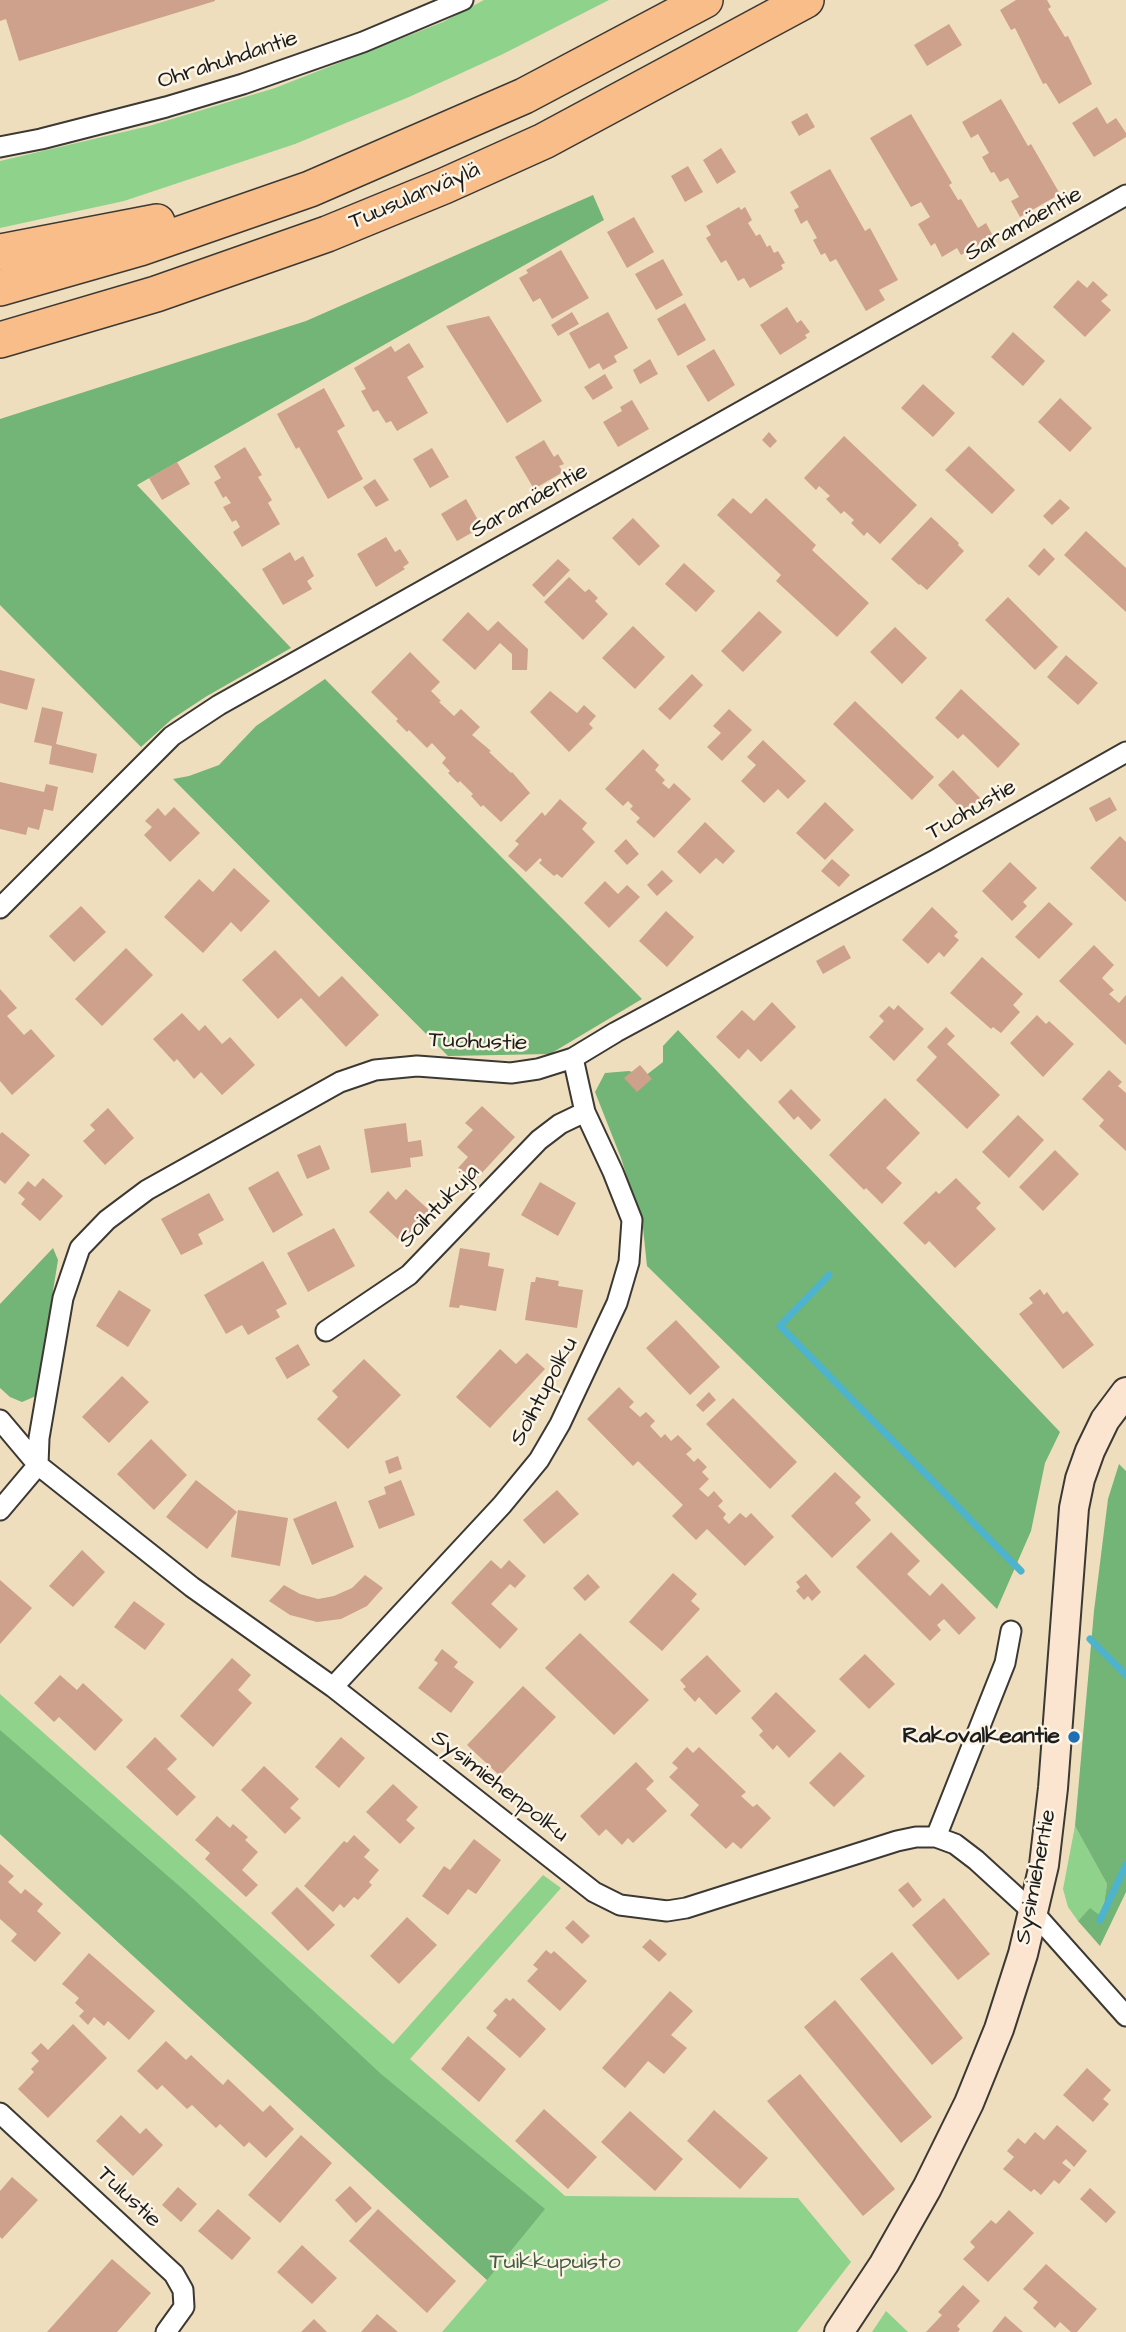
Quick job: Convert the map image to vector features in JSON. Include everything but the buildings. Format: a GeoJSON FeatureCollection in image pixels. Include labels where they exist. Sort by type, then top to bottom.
{"type":"FeatureCollection","features":[{"type":"Feature","properties":{"kind":"highway"},"geometry":{"type":"LineString","coordinates":[[0,288],[140,248],[310,188],[524,96],[705,0]]}},
{"type":"Feature","properties":{"kind":"highway","name":"Tuusulanväylä"},"geometry":{"type":"LineString","coordinates":[[0,340],[156,294],[314,239],[444,186],[544,141],[806,0]]}},
{"type":"Feature","properties":{"kind":"highway"},"geometry":{"type":"LineString","coordinates":[[0,252],[133,227],[310,188]]}},
{"type":"Feature","properties":{"kind":"highway"},"geometry":{"type":"LineString","coordinates":[[0,352],[42,329]]}},
{"type":"Feature","properties":{"kind":"street","name":"Ohrahuhdantie"},"geometry":{"type":"LineString","coordinates":[[0,148],[153,110],[243,84],[363,42],[463,0]]}},
{"type":"Feature","properties":{"kind":"street","name":"Saramäentie"},"geometry":{"type":"LineString","coordinates":[[0,908],[173,736],[219,705],[1126,195]]}},
{"type":"Feature","properties":{"kind":"street","name":"Tuohustie"},"geometry":{"type":"LineString","coordinates":[[38,1465],[39,1438],[63,1298],[80,1248],[107,1220],[147,1190],[340,1082],[375,1070],[417,1066],[511,1073],[538,1069],[573,1058],[616,1032],[936,860],[1126,752]]}},
{"type":"Feature","properties":{"kind":"street","name":"Soihtupolku"},"geometry":{"type":"LineString","coordinates":[[333,1687],[502,1505],[539,1460],[560,1424],[617,1303],[629,1262],[632,1220],[585,1112],[573,1058]]}},
{"type":"Feature","properties":{"kind":"street","name":"Soihtukuja"},"geometry":{"type":"LineString","coordinates":[[326,1331],[409,1275],[539,1140],[560,1124],[585,1112]]}},
{"type":"Feature","properties":{"kind":"street","name":"Sysimiehentie"},"geometry":{"type":"LineString","coordinates":[[839,2332],[884,2264],[927,2188],[969,2103],[999,2029],[1034,1913],[1044,1865],[1053,1788],[1074,1508],[1090,1451],[1105,1420],[1126,1392]]}},
{"type":"Feature","properties":{"kind":"street","name":"Sysimiehenpolku"},"geometry":{"type":"LineString","coordinates":[[0,1420],[38,1465],[192,1587],[333,1687],[594,1892],[620,1905],[667,1911],[686,1908],[897,1841],[936,1837]]}},
{"type":"Feature","properties":{"kind":"street"},"geometry":{"type":"LineString","coordinates":[[0,1510],[38,1465]]}},
{"type":"Feature","properties":{"kind":"street"},"geometry":{"type":"LineString","coordinates":[[1011,1631],[1005,1663],[936,1837],[955,1844],[976,1860],[1034,1913],[1126,2016]]}},
{"type":"Feature","properties":{"kind":"street","name":"Tulustie"},"geometry":{"type":"LineString","coordinates":[[0,2113],[174,2274],[183,2290],[184,2307],[166,2332]]}},
{"type":"Feature","properties":{"kind":"green space"},"geometry":{"type":"Polygon","coordinates":[[[484,0],[609,0],[503,54],[409,97],[295,144],[124,201],[0,228],[0,161],[149,126],[275,88],[443,22],[484,0]]]}},
{"type":"Feature","properties":{"kind":"green space"},"geometry":{"type":"Polygon","coordinates":[[[593,195],[604,220],[137,485],[291,648],[172,719],[141,747],[0,605],[0,419],[306,321],[593,195]]]}},
{"type":"Feature","properties":{"kind":"green space"},"geometry":{"type":"Polygon","coordinates":[[[325,679],[642,999],[550,1054],[448,1056],[173,779],[219,765],[256,726],[325,679]]]}},
{"type":"Feature","properties":{"kind":"green space"},"geometry":{"type":"Polygon","coordinates":[[[678,1030],[1060,1432],[1045,1463],[1031,1531],[997,1609],[647,1266],[643,1228],[621,1158],[595,1092],[605,1073],[629,1071],[645,1076],[663,1062],[663,1046],[678,1030]]]}},
{"type":"Feature","properties":{"kind":"green space"},"geometry":{"type":"Polygon","coordinates":[[[53,1248],[58,1260],[36,1396],[22,1402],[10,1397],[0,1388],[0,1304],[53,1248]]]}},
{"type":"Feature","properties":{"kind":"green space"},"geometry":{"type":"Polygon","coordinates":[[[1119,1464],[1126,1471],[1126,1892],[1100,1946],[1078,1921],[1090,1908],[1102,1917],[1107,1884],[1075,1826],[1094,1611],[1108,1499],[1119,1464]]]}},
{"type":"Feature","properties":{"kind":"green space","name":"Tuikkupuisto"},"geometry":{"type":"Polygon","coordinates":[[[0,1694],[393,2044],[543,1875],[561,1888],[410,2059],[565,2196],[798,2198],[851,2262],[797,2332],[442,2332],[487,2280],[0,1834],[0,1694]]]}},
{"type":"Feature","properties":{"kind":"green space"},"geometry":{"type":"Polygon","coordinates":[[[0,1730],[185,1891],[381,2074],[545,2209],[487,2280],[0,1834],[0,1730]]]}},
{"type":"Feature","properties":{"kind":"green space"},"geometry":{"type":"Polygon","coordinates":[[[1075,1826],[1107,1884],[1102,1918],[1090,1909],[1078,1921],[1068,1907],[1063,1889],[1075,1826]]]}},
{"type":"Feature","properties":{"kind":"green space"},"geometry":{"type":"Polygon","coordinates":[[[886,2311],[908,2332],[872,2332],[886,2311]]]}},
{"type":"Feature","properties":{"kind":"waterway"},"geometry":{"type":"LineString","coordinates":[[829,1275],[780,1326],[1021,1571]]}},
{"type":"Feature","properties":{"kind":"waterway"},"geometry":{"type":"LineString","coordinates":[[1090,1639],[1126,1675]]}},
{"type":"Feature","properties":{"kind":"waterway"},"geometry":{"type":"LineString","coordinates":[[1100,1920],[1126,1865]]}},
{"type":"Feature","properties":{"kind":"place","name":"Rakovalkeantie"},"geometry":{"type":"Point","coordinates":[1074,1737]}}]}
